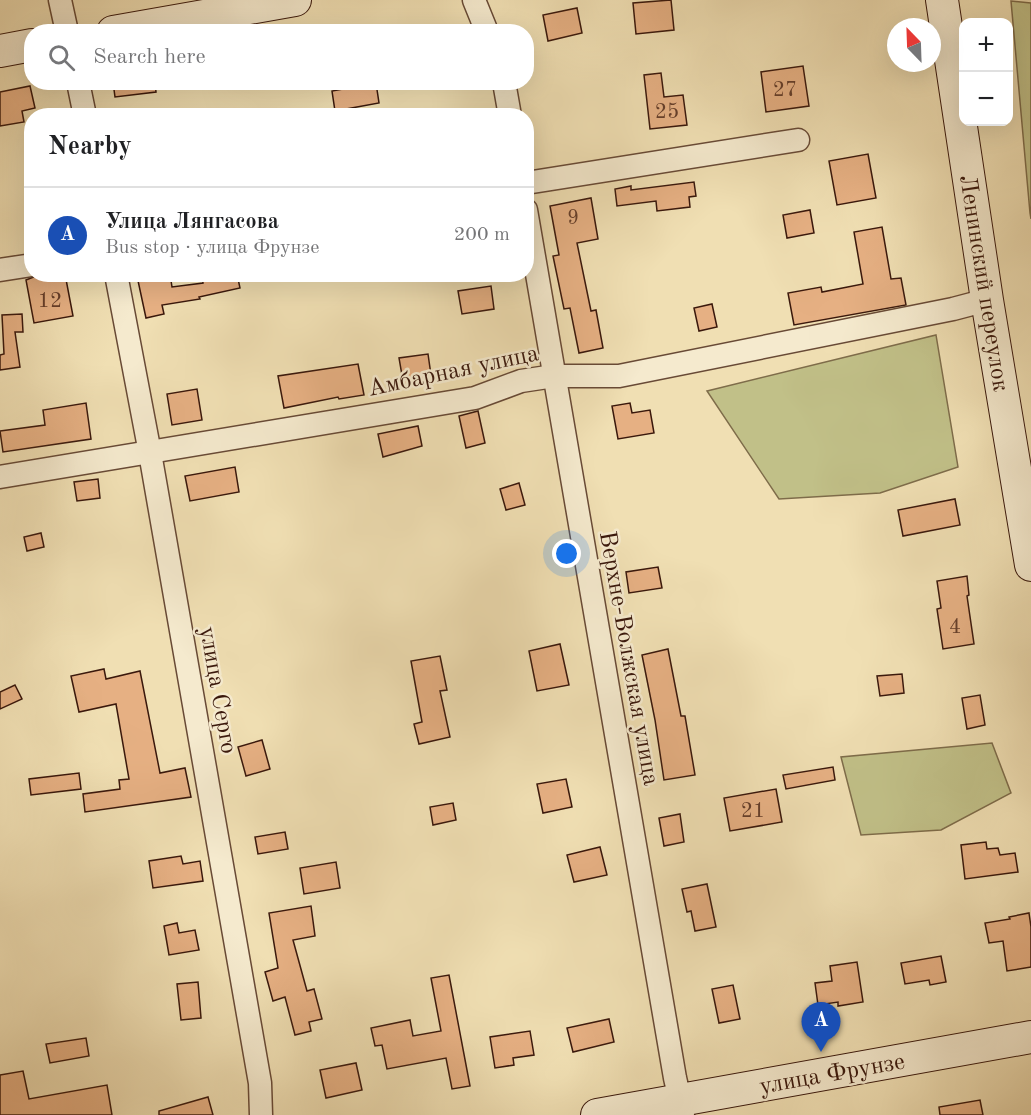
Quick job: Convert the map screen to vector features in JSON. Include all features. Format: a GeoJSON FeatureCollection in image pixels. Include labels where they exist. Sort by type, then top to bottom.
{"type":"FeatureCollection","features":[{"type":"Feature","properties":{"kind":"street"},"geometry":{"type":"LineString","coordinates":[[60,0],[66,24]]}},
{"type":"Feature","properties":{"kind":"street"},"geometry":{"type":"LineString","coordinates":[[158,24],[295,0]]}},
{"type":"Feature","properties":{"kind":"street"},"geometry":{"type":"LineString","coordinates":[[474,0],[484,24]]}},
{"type":"Feature","properties":{"kind":"street","name":"Ленинский переулок"},"geometry":{"type":"LineString","coordinates":[[942,0],[987,300],[1031,565]]}},
{"type":"Feature","properties":{"kind":"street"},"geometry":{"type":"LineString","coordinates":[[0,51],[24,46]]}},
{"type":"Feature","properties":{"kind":"street"},"geometry":{"type":"LineString","coordinates":[[79,90],[83,108]]}},
{"type":"Feature","properties":{"kind":"street"},"geometry":{"type":"LineString","coordinates":[[505,90],[509,108]]}},
{"type":"Feature","properties":{"kind":"street"},"geometry":{"type":"LineString","coordinates":[[534,182],[798,140]]}},
{"type":"Feature","properties":{"kind":"street","name":"Верхне-Волжская улица"},"geometry":{"type":"LineString","coordinates":[[534,257],[672,1066],[682,1107]]}},
{"type":"Feature","properties":{"kind":"street"},"geometry":{"type":"LineString","coordinates":[[0,270],[24,266]]}},
{"type":"Feature","properties":{"kind":"street","name":"улица Серго"},"geometry":{"type":"LineString","coordinates":[[118,282],[150,453],[260,1083],[261,1115]]}},
{"type":"Feature","properties":{"kind":"street","name":"Амбарная улица"},"geometry":{"type":"LineString","coordinates":[[0,477],[475,398],[521,381],[554,376],[619,376],[953,309],[987,300]]}},
{"type":"Feature","properties":{"kind":"street","name":"улица Фрунзе"},"geometry":{"type":"LineString","coordinates":[[597,1115],[682,1107],[1031,1037]]}},
{"type":"Feature","properties":{"kind":"shaded area"},"geometry":{"type":"Polygon","coordinates":[[[1011,1],[1031,3],[1031,219],[1013,18],[1011,1]]]}},
{"type":"Feature","properties":{"kind":"shaded area"},"geometry":{"type":"Polygon","coordinates":[[[936,335],[958,467],[880,493],[779,499],[707,391],[936,335]]]}},
{"type":"Feature","properties":{"kind":"shaded area"},"geometry":{"type":"Polygon","coordinates":[[[992,743],[1011,793],[941,830],[861,835],[841,757],[992,743]]]}},
{"type":"Feature","properties":{"kind":"building"},"geometry":{"type":"Polygon","coordinates":[[[671,0],[674,30],[636,34],[633,3],[671,0]]]}},
{"type":"Feature","properties":{"kind":"building"},"geometry":{"type":"Polygon","coordinates":[[[577,8],[582,33],[548,41],[543,15],[577,8]]]}},
{"type":"Feature","properties":{"kind":"building"},"geometry":{"type":"Polygon","coordinates":[[[803,66],[809,106],[766,112],[761,72],[803,66]]]}},
{"type":"Feature","properties":{"kind":"building"},"geometry":{"type":"Polygon","coordinates":[[[661,73],[664,97],[683,95],[687,125],[650,129],[644,75],[661,73]]]}},
{"type":"Feature","properties":{"kind":"building"},"geometry":{"type":"Polygon","coordinates":[[[24,87],[24,90],[31,90],[35,108],[24,108],[22,111],[24,122],[0,126],[0,92],[24,87]]]}},
{"type":"Feature","properties":{"kind":"building"},"geometry":{"type":"Polygon","coordinates":[[[114,90],[156,90],[156,92],[115,97],[114,90]]]}},
{"type":"Feature","properties":{"kind":"building"},"geometry":{"type":"Polygon","coordinates":[[[377,90],[379,103],[352,108],[335,108],[332,91],[377,90]]]}},
{"type":"Feature","properties":{"kind":"building"},"geometry":{"type":"Polygon","coordinates":[[[868,154],[876,198],[837,205],[829,161],[868,154]]]}},
{"type":"Feature","properties":{"kind":"building"},"geometry":{"type":"Polygon","coordinates":[[[694,182],[696,196],[689,197],[690,207],[657,211],[656,201],[617,206],[615,189],[631,186],[631,190],[694,182]]]}},
{"type":"Feature","properties":{"kind":"building"},"geometry":{"type":"Polygon","coordinates":[[[591,198],[598,239],[577,243],[591,311],[596,310],[603,348],[579,353],[570,308],[564,309],[553,256],[559,255],[550,206],[591,198]]]}},
{"type":"Feature","properties":{"kind":"building"},"geometry":{"type":"Polygon","coordinates":[[[810,210],[814,233],[787,238],[783,215],[810,210]]]}},
{"type":"Feature","properties":{"kind":"building"},"geometry":{"type":"Polygon","coordinates":[[[882,227],[891,279],[901,278],[906,305],[794,325],[788,293],[821,287],[822,292],[863,284],[854,232],[882,227]]]}},
{"type":"Feature","properties":{"kind":"building"},"geometry":{"type":"Polygon","coordinates":[[[26,282],[67,282],[73,316],[34,323],[26,282]]]}},
{"type":"Feature","properties":{"kind":"building"},"geometry":{"type":"Polygon","coordinates":[[[138,282],[171,282],[172,287],[203,282],[239,282],[240,288],[199,297],[200,299],[162,305],[164,314],[146,318],[138,282]]]}},
{"type":"Feature","properties":{"kind":"building"},"geometry":{"type":"Polygon","coordinates":[[[491,286],[494,309],[462,314],[458,291],[491,286]]]}},
{"type":"Feature","properties":{"kind":"building"},"geometry":{"type":"Polygon","coordinates":[[[712,304],[717,327],[699,331],[694,308],[712,304]]]}},
{"type":"Feature","properties":{"kind":"building"},"geometry":{"type":"Polygon","coordinates":[[[22,314],[23,332],[15,332],[20,367],[0,370],[0,355],[4,354],[2,315],[22,314]]]}},
{"type":"Feature","properties":{"kind":"building"},"geometry":{"type":"Polygon","coordinates":[[[428,354],[432,382],[404,387],[399,358],[428,354]]]}},
{"type":"Feature","properties":{"kind":"building"},"geometry":{"type":"Polygon","coordinates":[[[358,364],[364,395],[339,399],[338,397],[284,408],[278,376],[358,364]]]}},
{"type":"Feature","properties":{"kind":"building"},"geometry":{"type":"Polygon","coordinates":[[[197,389],[202,420],[172,425],[167,394],[197,389]]]}},
{"type":"Feature","properties":{"kind":"building"},"geometry":{"type":"Polygon","coordinates":[[[86,403],[91,439],[3,452],[0,431],[45,425],[43,410],[86,403]]]}},
{"type":"Feature","properties":{"kind":"building"},"geometry":{"type":"Polygon","coordinates":[[[630,403],[632,413],[650,410],[654,433],[618,439],[612,406],[630,403]]]}},
{"type":"Feature","properties":{"kind":"building"},"geometry":{"type":"Polygon","coordinates":[[[478,411],[485,443],[466,448],[459,416],[478,411]]]}},
{"type":"Feature","properties":{"kind":"building"},"geometry":{"type":"Polygon","coordinates":[[[418,426],[422,446],[383,457],[378,434],[418,426]]]}},
{"type":"Feature","properties":{"kind":"building"},"geometry":{"type":"Polygon","coordinates":[[[235,467],[239,492],[190,501],[185,476],[235,467]]]}},
{"type":"Feature","properties":{"kind":"building"},"geometry":{"type":"Polygon","coordinates":[[[98,479],[100,498],[77,501],[74,482],[98,479]]]}},
{"type":"Feature","properties":{"kind":"building"},"geometry":{"type":"Polygon","coordinates":[[[519,483],[525,505],[506,510],[500,489],[519,483]]]}},
{"type":"Feature","properties":{"kind":"building"},"geometry":{"type":"Polygon","coordinates":[[[955,499],[960,525],[903,536],[898,510],[955,499]]]}},
{"type":"Feature","properties":{"kind":"building"},"geometry":{"type":"Polygon","coordinates":[[[41,533],[44,547],[27,551],[24,537],[41,533]]]}},
{"type":"Feature","properties":{"kind":"building"},"geometry":{"type":"Polygon","coordinates":[[[658,567],[662,588],[629,593],[626,572],[658,567]]]}},
{"type":"Feature","properties":{"kind":"building"},"geometry":{"type":"Polygon","coordinates":[[[967,576],[969,595],[967,596],[974,644],[943,649],[937,609],[941,608],[937,581],[967,576]]]}},
{"type":"Feature","properties":{"kind":"building"},"geometry":{"type":"Polygon","coordinates":[[[560,644],[569,685],[537,691],[529,651],[560,644]]]}},
{"type":"Feature","properties":{"kind":"building"},"geometry":{"type":"Polygon","coordinates":[[[668,649],[681,716],[685,716],[695,775],[664,780],[642,655],[668,649]]]}},
{"type":"Feature","properties":{"kind":"building"},"geometry":{"type":"Polygon","coordinates":[[[440,656],[447,690],[440,691],[450,737],[419,744],[414,724],[422,722],[411,661],[440,656]]]}},
{"type":"Feature","properties":{"kind":"building"},"geometry":{"type":"Polygon","coordinates":[[[104,669],[106,679],[140,671],[160,773],[185,768],[191,797],[85,812],[83,794],[120,789],[119,780],[129,779],[116,704],[79,712],[71,676],[104,669]]]}},
{"type":"Feature","properties":{"kind":"building"},"geometry":{"type":"Polygon","coordinates":[[[902,674],[904,693],[880,696],[877,676],[902,674]]]}},
{"type":"Feature","properties":{"kind":"building"},"geometry":{"type":"Polygon","coordinates":[[[15,685],[22,699],[0,709],[0,692],[15,685]]]}},
{"type":"Feature","properties":{"kind":"building"},"geometry":{"type":"Polygon","coordinates":[[[980,695],[985,725],[967,729],[962,698],[980,695]]]}},
{"type":"Feature","properties":{"kind":"building"},"geometry":{"type":"Polygon","coordinates":[[[262,740],[270,769],[246,776],[238,747],[262,740]]]}},
{"type":"Feature","properties":{"kind":"building"},"geometry":{"type":"Polygon","coordinates":[[[833,767],[835,780],[786,789],[783,775],[833,767]]]}},
{"type":"Feature","properties":{"kind":"building"},"geometry":{"type":"Polygon","coordinates":[[[79,773],[81,789],[31,795],[29,779],[79,773]]]}},
{"type":"Feature","properties":{"kind":"building"},"geometry":{"type":"Polygon","coordinates":[[[566,779],[572,807],[543,813],[537,784],[566,779]]]}},
{"type":"Feature","properties":{"kind":"building"},"geometry":{"type":"Polygon","coordinates":[[[776,789],[782,822],[730,831],[724,798],[776,789]]]}},
{"type":"Feature","properties":{"kind":"building"},"geometry":{"type":"Polygon","coordinates":[[[453,803],[456,820],[433,825],[430,807],[453,803]]]}},
{"type":"Feature","properties":{"kind":"building"},"geometry":{"type":"Polygon","coordinates":[[[680,814],[684,842],[664,846],[659,818],[680,814]]]}},
{"type":"Feature","properties":{"kind":"building"},"geometry":{"type":"Polygon","coordinates":[[[285,832],[288,849],[258,854],[255,837],[285,832]]]}},
{"type":"Feature","properties":{"kind":"building"},"geometry":{"type":"Polygon","coordinates":[[[986,842],[987,849],[998,848],[1000,855],[1015,853],[1018,872],[965,879],[961,845],[986,842]]]}},
{"type":"Feature","properties":{"kind":"building"},"geometry":{"type":"Polygon","coordinates":[[[600,847],[607,875],[574,882],[567,855],[600,847]]]}},
{"type":"Feature","properties":{"kind":"building"},"geometry":{"type":"Polygon","coordinates":[[[181,856],[183,864],[200,861],[203,881],[153,888],[149,861],[181,856]]]}},
{"type":"Feature","properties":{"kind":"building"},"geometry":{"type":"Polygon","coordinates":[[[336,862],[340,888],[304,894],[300,868],[336,862]]]}},
{"type":"Feature","properties":{"kind":"building"},"geometry":{"type":"Polygon","coordinates":[[[707,884],[716,927],[695,931],[691,911],[687,912],[682,889],[707,884]]]}},
{"type":"Feature","properties":{"kind":"building"},"geometry":{"type":"Polygon","coordinates":[[[311,906],[315,936],[293,940],[307,991],[314,989],[322,1019],[309,1022],[311,1031],[295,1035],[285,997],[273,1001],[265,972],[278,968],[269,913],[311,906]]]}},
{"type":"Feature","properties":{"kind":"building"},"geometry":{"type":"Polygon","coordinates":[[[1029,913],[1031,967],[1007,971],[1003,941],[989,943],[985,923],[1029,913]]]}},
{"type":"Feature","properties":{"kind":"building"},"geometry":{"type":"Polygon","coordinates":[[[177,923],[179,933],[195,930],[199,950],[169,955],[164,926],[177,923]]]}},
{"type":"Feature","properties":{"kind":"building"},"geometry":{"type":"Polygon","coordinates":[[[941,956],[946,982],[930,985],[929,980],[905,984],[901,963],[941,956]]]}},
{"type":"Feature","properties":{"kind":"building"},"geometry":{"type":"Polygon","coordinates":[[[857,962],[863,1002],[838,1006],[838,1002],[818,1005],[815,983],[832,981],[830,966],[857,962]]]}},
{"type":"Feature","properties":{"kind":"building"},"geometry":{"type":"Polygon","coordinates":[[[449,975],[470,1086],[452,1089],[446,1058],[387,1069],[382,1045],[375,1046],[371,1028],[410,1020],[413,1036],[441,1031],[431,978],[449,975]]]}},
{"type":"Feature","properties":{"kind":"building"},"geometry":{"type":"Polygon","coordinates":[[[198,982],[201,1018],[181,1020],[177,984],[198,982]]]}},
{"type":"Feature","properties":{"kind":"building"},"geometry":{"type":"Polygon","coordinates":[[[733,985],[740,1019],[719,1023],[712,989],[733,985]]]}},
{"type":"Feature","properties":{"kind":"building"},"geometry":{"type":"Polygon","coordinates":[[[609,1019],[614,1042],[573,1052],[567,1028],[609,1019]]]}},
{"type":"Feature","properties":{"kind":"building"},"geometry":{"type":"Polygon","coordinates":[[[530,1031],[534,1055],[513,1058],[514,1065],[495,1068],[490,1037],[530,1031]]]}},
{"type":"Feature","properties":{"kind":"building"},"geometry":{"type":"Polygon","coordinates":[[[86,1038],[89,1056],[50,1063],[46,1044],[86,1038]]]}},
{"type":"Feature","properties":{"kind":"building"},"geometry":{"type":"Polygon","coordinates":[[[356,1063],[362,1090],[326,1098],[320,1070],[356,1063]]]}},
{"type":"Feature","properties":{"kind":"building"},"geometry":{"type":"Polygon","coordinates":[[[23,1071],[29,1099],[107,1085],[112,1115],[0,1115],[0,1075],[23,1071]]]}},
{"type":"Feature","properties":{"kind":"building"},"geometry":{"type":"Polygon","coordinates":[[[208,1097],[213,1115],[159,1115],[159,1111],[208,1097]]]}},
{"type":"Feature","properties":{"kind":"building"},"geometry":{"type":"Polygon","coordinates":[[[980,1100],[983,1115],[940,1115],[939,1107],[980,1100]]]}},
{"type":"Feature","properties":{"kind":"place","name":"Улица Лянгасова"},"geometry":{"type":"Point","coordinates":[821,1052]}}]}
